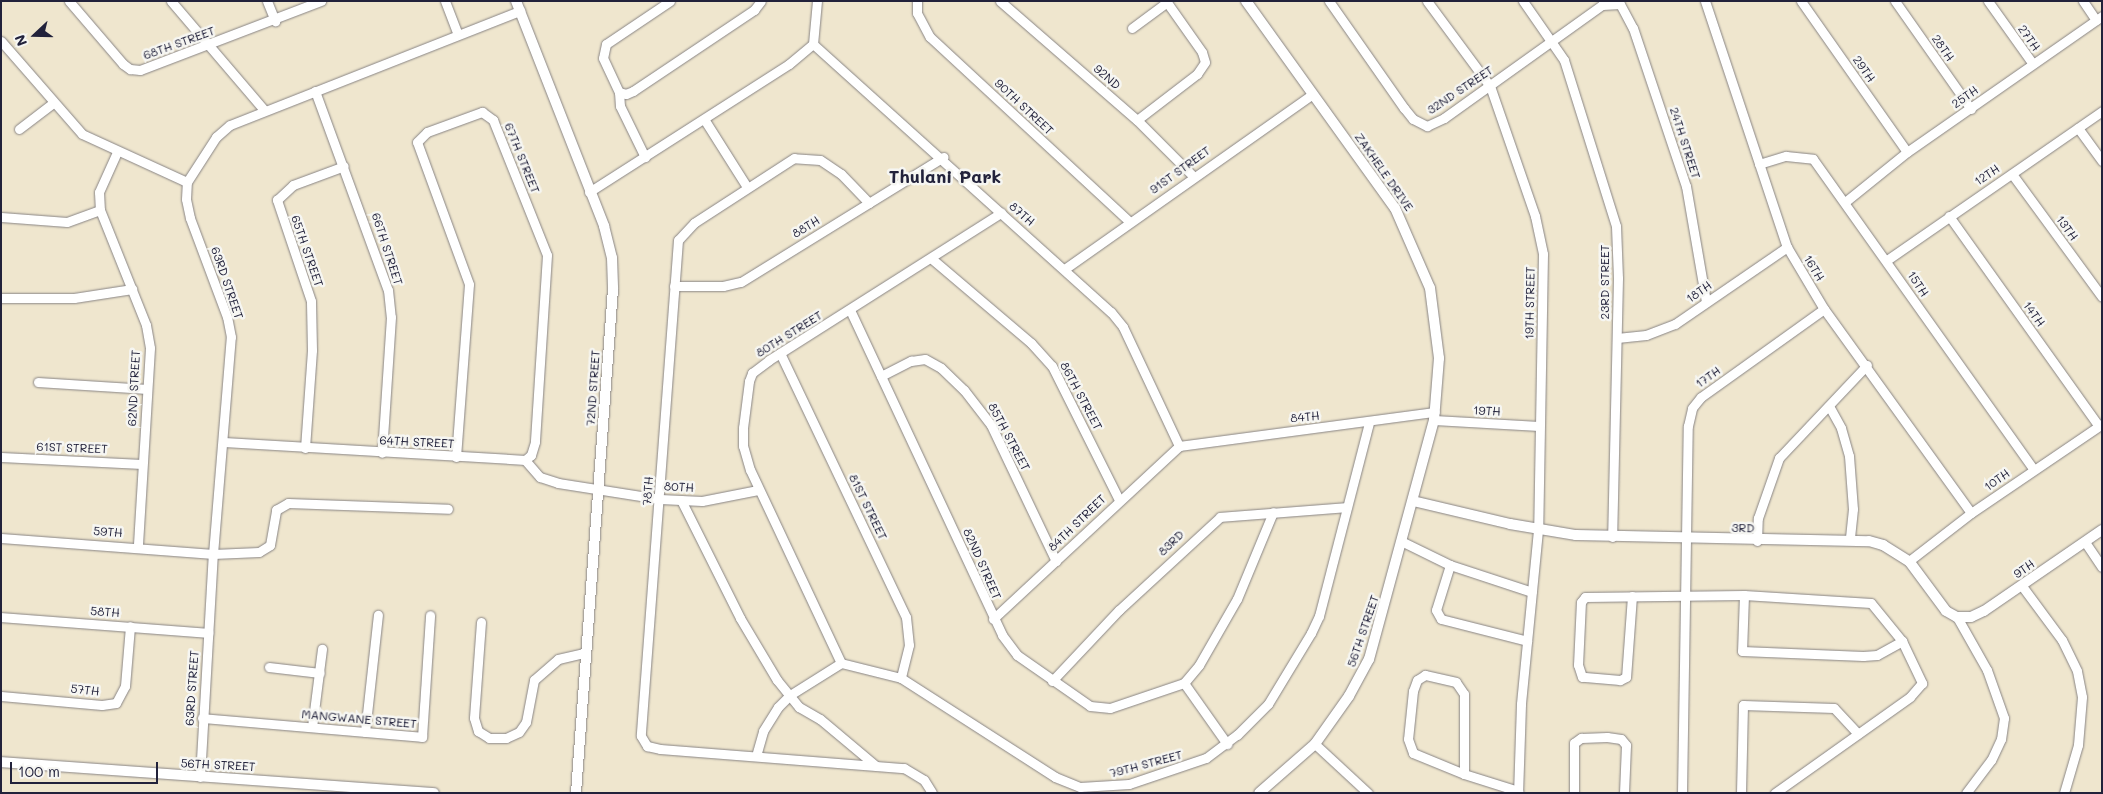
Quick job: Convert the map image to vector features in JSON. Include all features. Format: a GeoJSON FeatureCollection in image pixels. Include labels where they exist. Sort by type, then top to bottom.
{"type":"FeatureCollection","features":[{"type":"Feature","properties":{"kind":"street","name":"68TH STREET"},"geometry":{"type":"LineString","coordinates":[[69,1],[130,69],[151,67],[274,21],[321,1]]}},
{"type":"Feature","properties":{"kind":"street"},"geometry":{"type":"LineString","coordinates":[[171,1],[264,110]]}},
{"type":"Feature","properties":{"kind":"street"},"geometry":{"type":"LineString","coordinates":[[267,1],[274,21]]}},
{"type":"Feature","properties":{"kind":"street"},"geometry":{"type":"LineString","coordinates":[[444,1],[458,35]]}},
{"type":"Feature","properties":{"kind":"street","name":"72ND STREET"},"geometry":{"type":"LineString","coordinates":[[516,1],[589,192],[604,226],[613,273],[598,490],[584,653],[576,793]]}},
{"type":"Feature","properties":{"kind":"street"},"geometry":{"type":"LineString","coordinates":[[645,157],[620,106],[619,92],[603,58],[606,44],[670,1]]}},
{"type":"Feature","properties":{"kind":"street"},"geometry":{"type":"LineString","coordinates":[[619,92],[626,94],[633,90],[754,10],[761,1]]}},
{"type":"Feature","properties":{"kind":"street"},"geometry":{"type":"LineString","coordinates":[[589,192],[789,64],[814,44],[817,1]]}},
{"type":"Feature","properties":{"kind":"street","name":"90TH STREET"},"geometry":{"type":"LineString","coordinates":[[917,1],[917,13],[930,37],[1130,222]]}},
{"type":"Feature","properties":{"kind":"street","name":"92ND"},"geometry":{"type":"LineString","coordinates":[[1000,1],[1137,120],[1193,176]]}},
{"type":"Feature","properties":{"kind":"street","name":"ZAKHELE DRIVE"},"geometry":{"type":"LineString","coordinates":[[1246,1],[1311,95],[1395,208],[1430,288],[1439,338],[1434,416],[1413,501]]}},
{"type":"Feature","properties":{"kind":"street","name":"32ND STREET"},"geometry":{"type":"LineString","coordinates":[[1330,1],[1404,108],[1420,124],[1434,124],[1490,86],[1602,4],[1615,2]]}},
{"type":"Feature","properties":{"kind":"street","name":"19TH STREET"},"geometry":{"type":"LineString","coordinates":[[1427,1],[1490,86],[1540,232],[1544,304],[1539,426],[1538,530],[1527,642],[1518,792]]}},
{"type":"Feature","properties":{"kind":"street","name":"23RD STREET"},"geometry":{"type":"LineString","coordinates":[[1523,1],[1552,40],[1564,60],[1616,226],[1617,338],[1612,537]]}},
{"type":"Feature","properties":{"kind":"street","name":"16TH"},"geometry":{"type":"LineString","coordinates":[[1705,1],[1786,247],[1824,309],[1867,365],[1972,512]]}},
{"type":"Feature","properties":{"kind":"street","name":"29TH"},"geometry":{"type":"LineString","coordinates":[[1801,1],[1907,152]]}},
{"type":"Feature","properties":{"kind":"street","name":"28TH"},"geometry":{"type":"LineString","coordinates":[[1895,1],[1971,109]]}},
{"type":"Feature","properties":{"kind":"street","name":"27TH"},"geometry":{"type":"LineString","coordinates":[[1988,1],[2033,64]]}},
{"type":"Feature","properties":{"kind":"street"},"geometry":{"type":"LineString","coordinates":[[2083,1],[2099,18]]}},
{"type":"Feature","properties":{"kind":"street"},"geometry":{"type":"LineString","coordinates":[[1132,28],[1166,2],[1202,52],[1205,62],[1196,74],[1137,120]]}},
{"type":"Feature","properties":{"kind":"street","name":"24TH STREET"},"geometry":{"type":"LineString","coordinates":[[1615,2],[1627,11],[1634,28],[1686,186],[1706,302]]}},
{"type":"Feature","properties":{"kind":"street"},"geometry":{"type":"LineString","coordinates":[[2,43],[82,134],[117,152],[187,182],[223,130],[264,110],[520,11]]}},
{"type":"Feature","properties":{"kind":"street","name":"25TH"},"geometry":{"type":"LineString","coordinates":[[1846,202],[1907,152],[2099,18]]}},
{"type":"Feature","properties":{"kind":"street","name":"87TH"},"geometry":{"type":"LineString","coordinates":[[814,44],[943,158],[1001,213],[1066,268],[1123,327],[1178,446]]}},
{"type":"Feature","properties":{"kind":"street","name":"66TH STREET"},"geometry":{"type":"LineString","coordinates":[[315,91],[382,268],[391,307],[382,453]]}},
{"type":"Feature","properties":{"kind":"street","name":"91ST STREET"},"geometry":{"type":"LineString","coordinates":[[1066,268],[1193,176],[1311,95]]}},
{"type":"Feature","properties":{"kind":"street"},"geometry":{"type":"LineString","coordinates":[[19,128],[54,102]]}},
{"type":"Feature","properties":{"kind":"street","name":"12TH"},"geometry":{"type":"LineString","coordinates":[[1887,260],[2102,111]]}},
{"type":"Feature","properties":{"kind":"street","name":"67TH STREET"},"geometry":{"type":"LineString","coordinates":[[456,457],[469,284],[417,142],[427,132],[482,112],[493,120],[546,255],[535,442],[531,455],[525,460]]}},
{"type":"Feature","properties":{"kind":"street"},"geometry":{"type":"LineString","coordinates":[[704,119],[748,187]]}},
{"type":"Feature","properties":{"kind":"street"},"geometry":{"type":"LineString","coordinates":[[2078,128],[2102,161]]}},
{"type":"Feature","properties":{"kind":"street","name":"62ND STREET"},"geometry":{"type":"LineString","coordinates":[[117,152],[99,192],[100,210],[132,289],[148,335],[147,389],[138,547]]}},
{"type":"Feature","properties":{"kind":"street","name":"15TH"},"geometry":{"type":"LineString","coordinates":[[1759,164],[1786,156],[1813,159],[1846,202],[2034,469]]}},
{"type":"Feature","properties":{"kind":"street","name":"78TH"},"geometry":{"type":"LineString","coordinates":[[869,203],[830,166],[804,157],[786,162],[681,233],[674,286],[642,740],[647,746],[660,749],[904,768],[924,780],[932,793]]}},
{"type":"Feature","properties":{"kind":"street","name":"88TH"},"geometry":{"type":"LineString","coordinates":[[674,286],[723,286],[741,282],[943,158]]}},
{"type":"Feature","properties":{"kind":"street","name":"65TH STREET"},"geometry":{"type":"LineString","coordinates":[[305,448],[312,350],[311,301],[277,200],[293,185],[344,166]]}},
{"type":"Feature","properties":{"kind":"street","name":"13TH"},"geometry":{"type":"LineString","coordinates":[[2012,174],[2102,297]]}},
{"type":"Feature","properties":{"kind":"street","name":"63RD STREET"},"geometry":{"type":"LineString","coordinates":[[187,182],[186,199],[190,218],[230,328],[224,442],[213,554],[202,718],[200,777]]}},
{"type":"Feature","properties":{"kind":"street"},"geometry":{"type":"LineString","coordinates":[[1,218],[67,222],[100,210]]}},
{"type":"Feature","properties":{"kind":"street","name":"80TH STREET"},"geometry":{"type":"LineString","coordinates":[[841,663],[758,490],[743,446],[748,390],[752,373],[780,353],[932,259],[1001,213]]}},
{"type":"Feature","properties":{"kind":"street","name":"14TH"},"geometry":{"type":"LineString","coordinates":[[1949,216],[2100,425]]}},
{"type":"Feature","properties":{"kind":"street","name":"18TH"},"geometry":{"type":"LineString","coordinates":[[1617,338],[1662,331],[1786,247]]}},
{"type":"Feature","properties":{"kind":"street","name":"86TH STREET"},"geometry":{"type":"LineString","coordinates":[[932,259],[1031,343],[1052,366],[1120,500]]}},
{"type":"Feature","properties":{"kind":"street"},"geometry":{"type":"LineString","coordinates":[[1,298],[74,298],[132,289]]}},
{"type":"Feature","properties":{"kind":"street","name":"17TH"},"geometry":{"type":"LineString","coordinates":[[1688,540],[1688,426],[1692,408],[1701,397],[1824,309]]}},
{"type":"Feature","properties":{"kind":"street","name":"82ND STREET"},"geometry":{"type":"LineString","coordinates":[[850,310],[993,619],[1017,655],[1090,706],[1102,709],[1184,684]]}},
{"type":"Feature","properties":{"kind":"street","name":"81ST STREET"},"geometry":{"type":"LineString","coordinates":[[780,353],[906,617],[909,645],[901,678]]}},
{"type":"Feature","properties":{"kind":"street","name":"85TH STREET"},"geometry":{"type":"LineString","coordinates":[[881,376],[911,361],[925,359],[941,368],[964,390],[991,425],[1056,561]]}},
{"type":"Feature","properties":{"kind":"street"},"geometry":{"type":"LineString","coordinates":[[1757,541],[1758,518],[1775,465],[1867,365]]}},
{"type":"Feature","properties":{"kind":"street"},"geometry":{"type":"LineString","coordinates":[[38,382],[147,389]]}},
{"type":"Feature","properties":{"kind":"street"},"geometry":{"type":"LineString","coordinates":[[1828,406],[1844,435],[1849,456],[1853,509],[1850,540]]}},
{"type":"Feature","properties":{"kind":"street","name":"19TH"},"geometry":{"type":"LineString","coordinates":[[1434,416],[1539,426]]}},
{"type":"Feature","properties":{"kind":"street","name":"84TH"},"geometry":{"type":"LineString","coordinates":[[1178,446],[1369,422],[1434,416]]}},
{"type":"Feature","properties":{"kind":"street","name":"79TH STREET"},"geometry":{"type":"LineString","coordinates":[[841,663],[901,678],[1055,778],[1080,787],[1129,784],[1206,758],[1227,744],[1268,704],[1311,633],[1319,616],[1369,422]]}},
{"type":"Feature","properties":{"kind":"street","name":"10TH"},"geometry":{"type":"LineString","coordinates":[[1909,561],[1972,512],[2100,425]]}},
{"type":"Feature","properties":{"kind":"street","name":"64TH STREET"},"geometry":{"type":"LineString","coordinates":[[224,442],[382,453],[525,460]]}},
{"type":"Feature","properties":{"kind":"street","name":"84TH STREET"},"geometry":{"type":"LineString","coordinates":[[993,619],[1178,446]]}},
{"type":"Feature","properties":{"kind":"street","name":"61ST STREET"},"geometry":{"type":"LineString","coordinates":[[1,457],[142,464]]}},
{"type":"Feature","properties":{"kind":"street"},"geometry":{"type":"LineString","coordinates":[[525,460],[540,477],[598,490]]}},
{"type":"Feature","properties":{"kind":"street","name":"80TH"},"geometry":{"type":"LineString","coordinates":[[598,490],[660,499],[681,500],[731,498],[758,490]]}},
{"type":"Feature","properties":{"kind":"street"},"geometry":{"type":"LineString","coordinates":[[681,500],[740,618],[766,663],[790,695],[808,714],[820,719],[877,766]]}},
{"type":"Feature","properties":{"kind":"street","name":"3RD"},"geometry":{"type":"LineString","coordinates":[[1413,501],[1538,530],[1612,537],[1757,541],[1850,540],[1884,545],[1909,561],[1946,611],[1957,617],[1998,694],[2004,718],[2001,739],[1991,760],[1966,793]]}},
{"type":"Feature","properties":{"kind":"street","name":"56TH STREET"},"geometry":{"type":"LineString","coordinates":[[1259,793],[1315,744],[1353,690],[1369,659],[1413,501]]}},
{"type":"Feature","properties":{"kind":"street","name":"59TH"},"geometry":{"type":"LineString","coordinates":[[1,538],[213,554],[267,549],[276,510],[288,502],[448,509]]}},
{"type":"Feature","properties":{"kind":"street","name":"83RD"},"geometry":{"type":"LineString","coordinates":[[1052,681],[1119,610],[1210,524],[1227,514],[1347,507]]}},
{"type":"Feature","properties":{"kind":"street"},"geometry":{"type":"LineString","coordinates":[[1227,744],[1184,684],[1199,665],[1238,599],[1273,512]]}},
{"type":"Feature","properties":{"kind":"street","name":"9TH"},"geometry":{"type":"LineString","coordinates":[[1957,617],[1971,618],[2022,586],[2102,530]]}},
{"type":"Feature","properties":{"kind":"street"},"geometry":{"type":"LineString","coordinates":[[1682,793],[1685,595],[1688,540]]}},
{"type":"Feature","properties":{"kind":"street"},"geometry":{"type":"LineString","coordinates":[[1403,542],[1450,564],[1532,592]]}},
{"type":"Feature","properties":{"kind":"street"},"geometry":{"type":"LineString","coordinates":[[2085,542],[2102,567]]}},
{"type":"Feature","properties":{"kind":"street"},"geometry":{"type":"LineString","coordinates":[[1450,564],[1436,610],[1441,619],[1527,642]]}},
{"type":"Feature","properties":{"kind":"street"},"geometry":{"type":"LineString","coordinates":[[2022,586],[2062,640],[2076,671],[2080,689],[2078,745],[2064,793]]}},
{"type":"Feature","properties":{"kind":"street"},"geometry":{"type":"LineString","coordinates":[[1744,595],[1742,651],[1870,655],[1902,641]]}},
{"type":"Feature","properties":{"kind":"street"},"geometry":{"type":"LineString","coordinates":[[1632,596],[1626,678],[1620,680],[1582,677],[1578,665],[1582,599],[1585,596],[1744,595],[1871,602],[1902,641],[1922,683],[1910,697],[1775,793]]}},
{"type":"Feature","properties":{"kind":"street"},"geometry":{"type":"LineString","coordinates":[[365,732],[378,614]]}},
{"type":"Feature","properties":{"kind":"street","name":"MANGWANE STREET"},"geometry":{"type":"LineString","coordinates":[[202,718],[422,737],[430,615]]}},
{"type":"Feature","properties":{"kind":"street","name":"58TH"},"geometry":{"type":"LineString","coordinates":[[1,618],[208,633]]}},
{"type":"Feature","properties":{"kind":"street"},"geometry":{"type":"LineString","coordinates":[[482,622],[474,718],[478,731],[489,738],[506,738],[519,732],[526,722],[534,680],[558,659],[584,653]]}},
{"type":"Feature","properties":{"kind":"street","name":"57TH"},"geometry":{"type":"LineString","coordinates":[[1,696],[102,705],[116,703],[125,686],[130,626]]}},
{"type":"Feature","properties":{"kind":"street"},"geometry":{"type":"LineString","coordinates":[[312,727],[322,649]]}},
{"type":"Feature","properties":{"kind":"street"},"geometry":{"type":"LineString","coordinates":[[756,756],[768,721],[790,695],[841,663]]}},
{"type":"Feature","properties":{"kind":"street"},"geometry":{"type":"LineString","coordinates":[[269,667],[320,673]]}},
{"type":"Feature","properties":{"kind":"street"},"geometry":{"type":"LineString","coordinates":[[1464,774],[1464,694],[1456,682],[1426,675],[1414,685],[1408,746],[1420,759],[1464,774],[1518,792]]}},
{"type":"Feature","properties":{"kind":"street"},"geometry":{"type":"LineString","coordinates":[[1741,793],[1743,705],[1834,708],[1858,734]]}},
{"type":"Feature","properties":{"kind":"street"},"geometry":{"type":"LineString","coordinates":[[1574,793],[1574,744],[1581,738],[1607,737],[1621,739],[1626,745],[1624,793]]}},
{"type":"Feature","properties":{"kind":"street"},"geometry":{"type":"LineString","coordinates":[[1315,744],[1368,793]]}},
{"type":"Feature","properties":{"kind":"street","name":"56TH STREET"},"geometry":{"type":"LineString","coordinates":[[1,762],[434,793]]}},
{"type":"Feature","properties":{"kind":"district","name":"Thulani Park"},"geometry":{"type":"Point","coordinates":[945,176]}}]}
